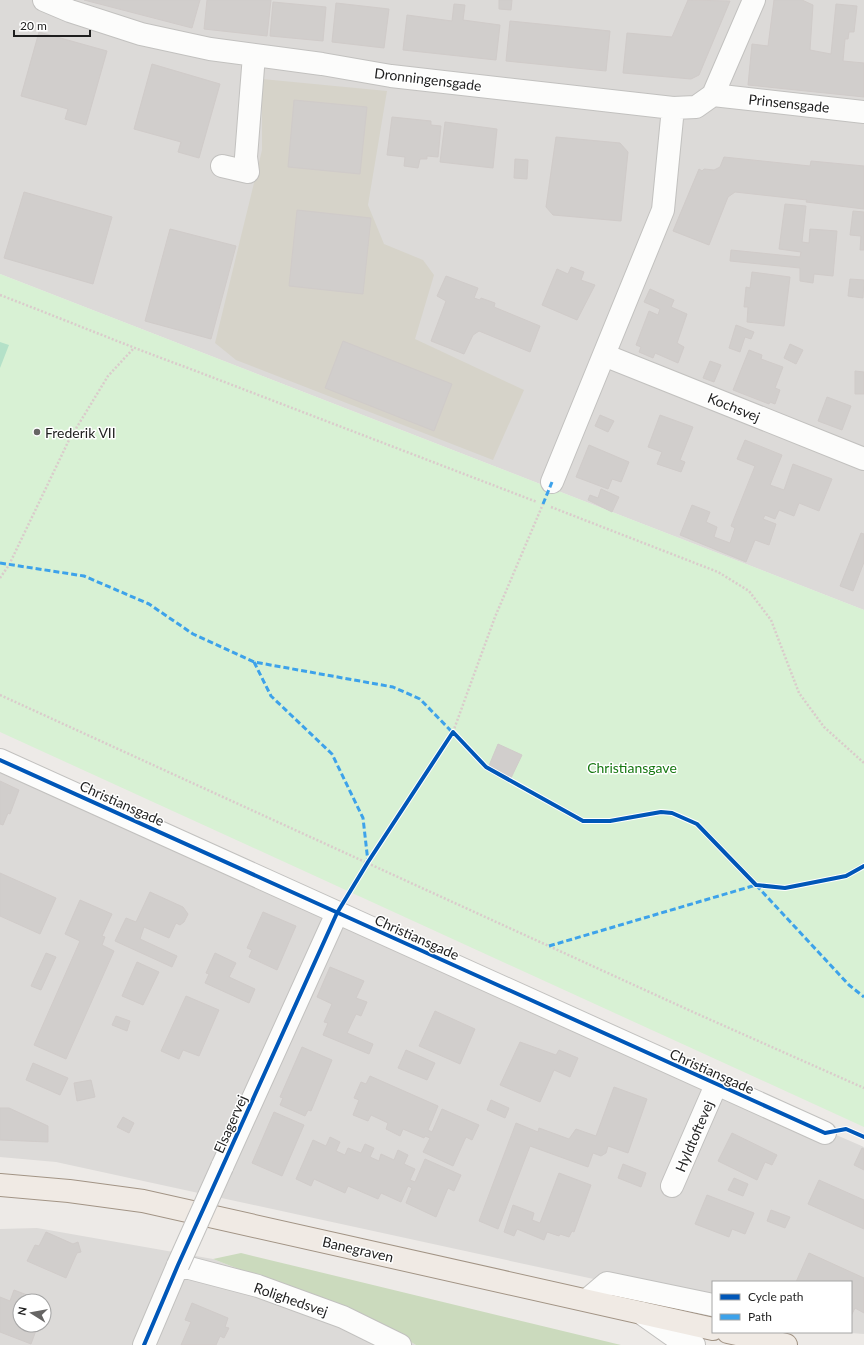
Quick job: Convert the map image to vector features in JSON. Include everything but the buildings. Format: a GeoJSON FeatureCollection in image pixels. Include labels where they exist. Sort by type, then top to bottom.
{"type":"FeatureCollection","features":[{"type":"Feature","properties":{"kind":"main road","name":"Banegraven"},"geometry":{"type":"LineString","coordinates":[[0,1185],[69,1191],[143,1201],[712,1329]]}},
{"type":"Feature","properties":{"kind":"main road"},"geometry":{"type":"LineString","coordinates":[[734,1333],[771,1339]]}},
{"type":"Feature","properties":{"kind":"street","name":"Dronningensgade"},"geometry":{"type":"LineString","coordinates":[[44,0],[70,12],[141,34],[210,49],[322,64],[391,76],[673,108],[696,106],[713,95]]}},
{"type":"Feature","properties":{"kind":"street"},"geometry":{"type":"LineString","coordinates":[[713,95],[754,0]]}},
{"type":"Feature","properties":{"kind":"street"},"geometry":{"type":"LineString","coordinates":[[222,166],[248,172],[246,157],[254,55]]}},
{"type":"Feature","properties":{"kind":"street","name":"Prinsensgade"},"geometry":{"type":"LineString","coordinates":[[713,95],[864,112]]}},
{"type":"Feature","properties":{"kind":"street"},"geometry":{"type":"LineString","coordinates":[[552,482],[663,210],[673,108]]}},
{"type":"Feature","properties":{"kind":"street","name":"Kochsvej"},"geometry":{"type":"LineString","coordinates":[[604,356],[864,459]]}},
{"type":"Feature","properties":{"kind":"street","name":"Christiansgade"},"geometry":{"type":"LineString","coordinates":[[0,760],[825,1133]]}},
{"type":"Feature","properties":{"kind":"street","name":"Elsagervej"},"geometry":{"type":"LineString","coordinates":[[144,1345],[222,1167],[338,913]]}},
{"type":"Feature","properties":{"kind":"street","name":"Hyldtoftevej"},"geometry":{"type":"LineString","coordinates":[[672,1186],[716,1085]]}},
{"type":"Feature","properties":{"kind":"street","name":"Rolighedsvej"},"geometry":{"type":"LineString","coordinates":[[178,1265],[258,1286],[343,1317],[400,1345]]}},
{"type":"Feature","properties":{"kind":"street"},"geometry":{"type":"LineString","coordinates":[[586,1300],[607,1283],[712,1305]]}},
{"type":"Feature","properties":{"kind":"street"},"geometry":{"type":"LineString","coordinates":[[641,1313],[682,1342],[694,1345]]}},
{"type":"Feature","properties":{"kind":"path"},"geometry":{"type":"LineString","coordinates":[[0,295],[103,335],[133,349],[195,371],[718,572],[749,591],[771,620],[799,694],[824,727],[864,763]]}},
{"type":"Feature","properties":{"kind":"path"},"geometry":{"type":"LineString","coordinates":[[0,578],[9,565],[69,440],[108,376],[133,349]]}},
{"type":"Feature","properties":{"kind":"path"},"geometry":{"type":"LineString","coordinates":[[453,732],[495,616],[543,504]]}},
{"type":"Feature","properties":{"kind":"path"},"geometry":{"type":"LineString","coordinates":[[0,695],[693,1012],[864,1088]]}},
{"type":"Feature","properties":{"kind":"shaded area"},"geometry":{"type":"Polygon","coordinates":[[[0,0],[864,0],[864,610],[0,274],[0,0]]]}},
{"type":"Feature","properties":{"kind":"shaded area"},"geometry":{"type":"Polygon","coordinates":[[[262,79],[387,91],[368,205],[384,244],[423,260],[434,275],[415,339],[524,390],[493,460],[236,360],[215,343],[262,150],[262,79]]]}},
{"type":"Feature","properties":{"kind":"shaded area"},"geometry":{"type":"Polygon","coordinates":[[[0,773],[864,1147],[864,1334],[850,1333],[852,1333],[852,1281],[712,1281],[712,1305],[56,1162],[0,1157],[0,773]]]}},
{"type":"Feature","properties":{"kind":"shaded area"},"geometry":{"type":"Polygon","coordinates":[[[37,1228],[213,1259],[384,1326],[416,1345],[0,1345],[0,1229],[37,1228]]]}},
{"type":"Feature","properties":{"kind":"green space","name":"Christiansgave"},"geometry":{"type":"Polygon","coordinates":[[[0,274],[864,610],[864,1127],[0,732],[0,274]]]}},
{"type":"Feature","properties":{"kind":"green space"},"geometry":{"type":"Polygon","coordinates":[[[0,342],[9,345],[0,368],[0,342]]]}},
{"type":"Feature","properties":{"kind":"green space"},"geometry":{"type":"Polygon","coordinates":[[[241,1253],[621,1345],[416,1345],[384,1326],[213,1259],[241,1253]]]}},
{"type":"Feature","properties":{"kind":"marked path"},"geometry":{"type":"LineString","coordinates":[[543,504],[552,482]]}},
{"type":"Feature","properties":{"kind":"marked path"},"geometry":{"type":"LineString","coordinates":[[0,563],[84,576],[149,604],[193,634],[254,662],[393,687],[420,699],[454,734]]}},
{"type":"Feature","properties":{"kind":"marked path"},"geometry":{"type":"LineString","coordinates":[[254,662],[271,696],[332,754],[363,818],[368,862]]}},
{"type":"Feature","properties":{"kind":"marked path"},"geometry":{"type":"LineString","coordinates":[[549,946],[756,885],[849,985],[864,997]]}},
{"type":"Feature","properties":{"kind":"cycle path"},"geometry":{"type":"LineString","coordinates":[[144,1345],[178,1265],[337,913],[368,862],[453,732],[486,767],[583,821],[610,821],[661,812],[672,813],[697,824],[756,885],[785,888],[846,876],[864,866]]}},
{"type":"Feature","properties":{"kind":"cycle path"},"geometry":{"type":"LineString","coordinates":[[0,760],[825,1133],[846,1129],[864,1137]]}},
{"type":"Feature","properties":{"kind":"place","name":"Frederik VII"},"geometry":{"type":"Point","coordinates":[37,432]}}]}
